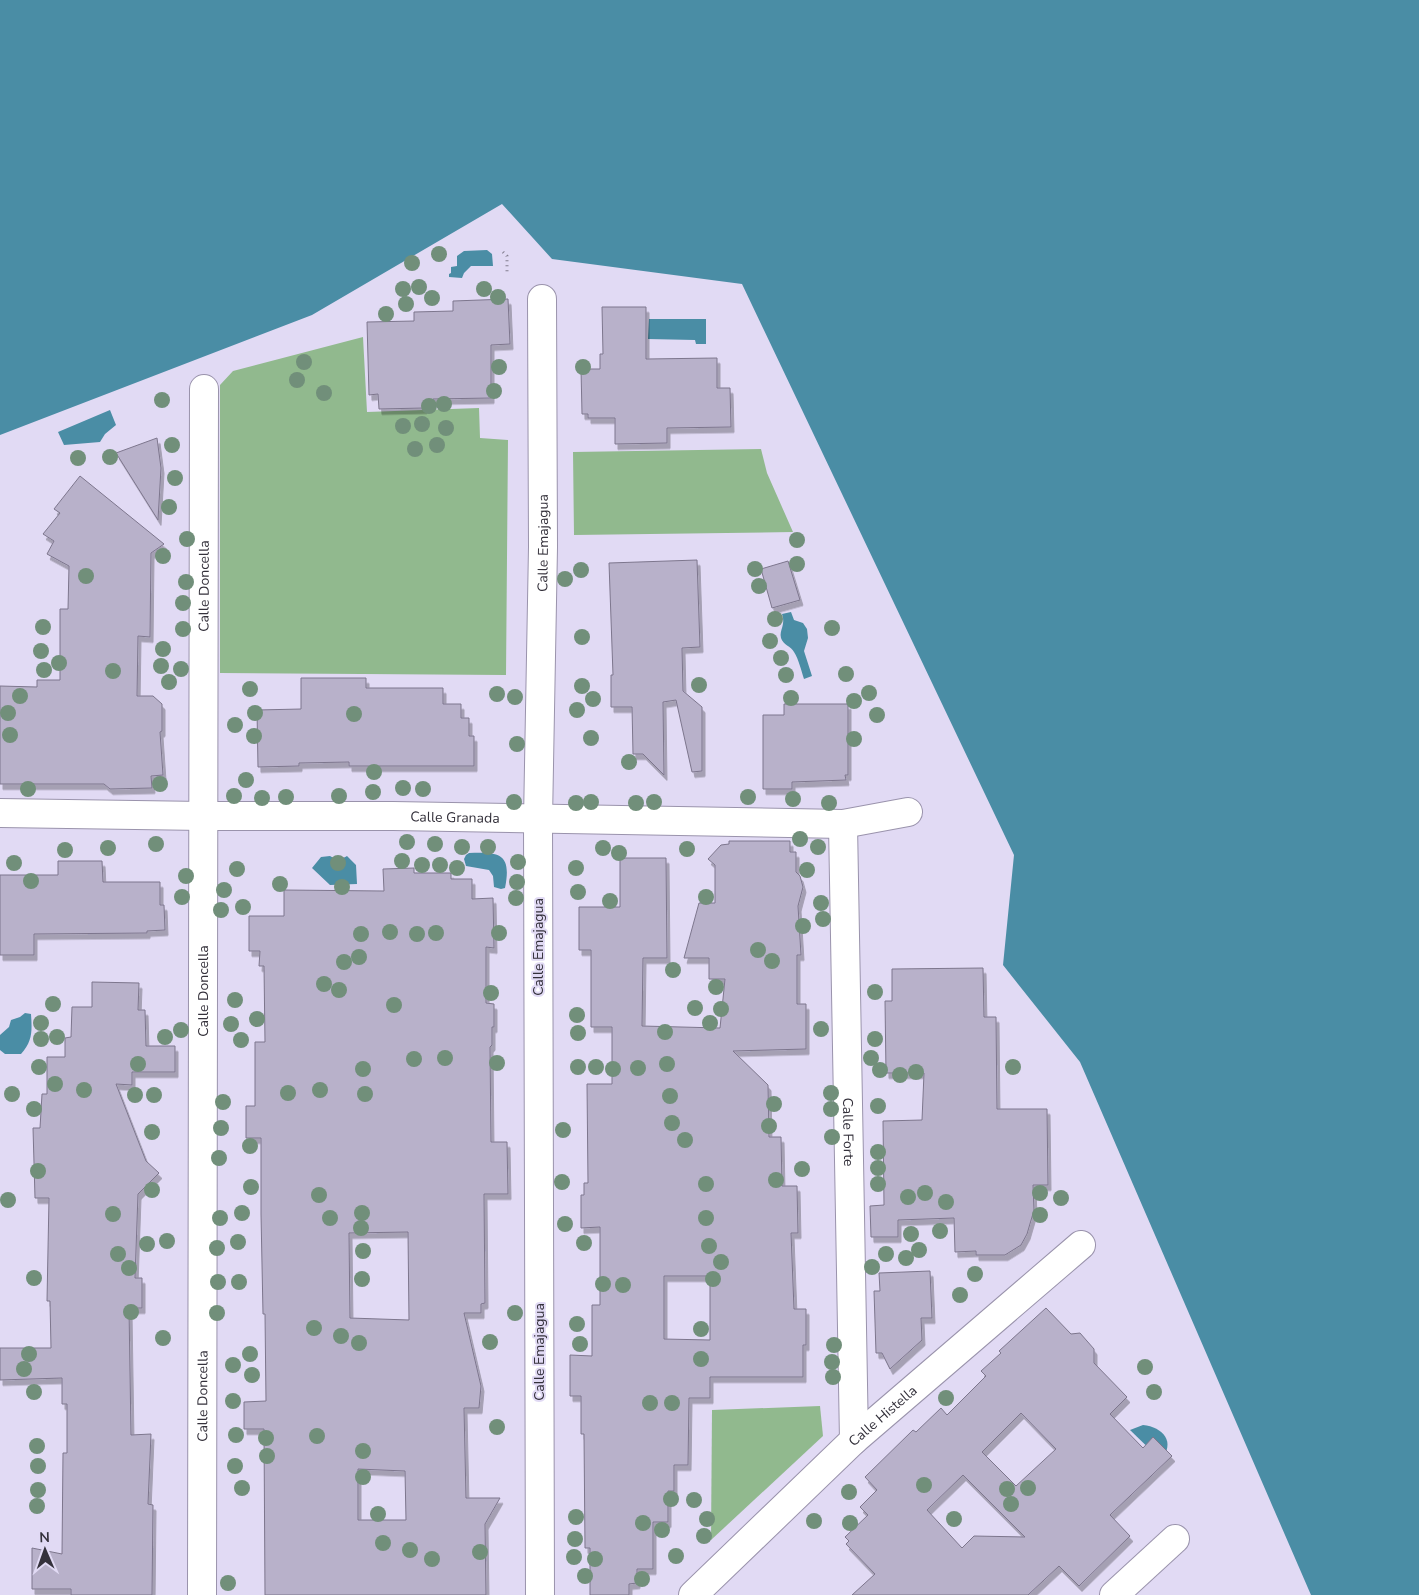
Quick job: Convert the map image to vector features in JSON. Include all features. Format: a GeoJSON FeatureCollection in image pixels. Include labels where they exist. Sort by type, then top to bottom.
{"type":"FeatureCollection","features":[{"type":"Feature","properties":{"kind":"street","name":"Calle Emajagua"},"geometry":{"type":"LineString","coordinates":[[540,1595],[538,820],[543,547],[542,299]]}},
{"type":"Feature","properties":{"kind":"street","name":"Calle Doncella"},"geometry":{"type":"LineString","coordinates":[[202,1595],[204,388]]}},
{"type":"Feature","properties":{"kind":"street","name":"Calle Granada"},"geometry":{"type":"LineString","coordinates":[[0,813],[393,816],[843,824],[908,812]]}},
{"type":"Feature","properties":{"kind":"street","name":"Calle Forte"},"geometry":{"type":"LineString","coordinates":[[843,824],[854,1440]]}},
{"type":"Feature","properties":{"kind":"street","name":"Calle Histella"},"geometry":{"type":"LineString","coordinates":[[692,1595],[854,1440],[1080,1245]]}},
{"type":"Feature","properties":{"kind":"street"},"geometry":{"type":"LineString","coordinates":[[1114,1595],[1175,1539]]}},
{"type":"Feature","properties":{"kind":"path"},"geometry":{"type":"LineString","coordinates":[[503,252],[507,256],[507,273]]}},
{"type":"Feature","properties":{"kind":"green space"},"geometry":{"type":"Polygon","coordinates":[[[363,337],[367,412],[479,408],[480,438],[508,440],[506,675],[220,673],[220,385],[233,371],[363,337]]]}},
{"type":"Feature","properties":{"kind":"green space"},"geometry":{"type":"Polygon","coordinates":[[[761,449],[767,473],[793,532],[574,535],[573,452],[761,449]]]}},
{"type":"Feature","properties":{"kind":"green space"},"geometry":{"type":"Polygon","coordinates":[[[820,1406],[823,1436],[711,1540],[712,1410],[820,1406]]]}},
{"type":"Feature","properties":{"kind":"water"},"geometry":{"type":"Polygon","coordinates":[[[0,0],[1419,0],[1419,1595],[1311,1595],[1080,1062],[1003,965],[1014,855],[742,284],[552,259],[502,204],[312,315],[0,435],[0,0]]]}},
{"type":"Feature","properties":{"kind":"water"},"geometry":{"type":"Polygon","coordinates":[[[487,250],[492,254],[493,266],[471,266],[462,278],[449,277],[451,267],[457,266],[457,256],[464,251],[487,250]]]}},
{"type":"Feature","properties":{"kind":"water"},"geometry":{"type":"Polygon","coordinates":[[[649,319],[706,319],[706,344],[696,344],[695,340],[648,339],[649,319]]]}},
{"type":"Feature","properties":{"kind":"water"},"geometry":{"type":"Polygon","coordinates":[[[110,410],[116,425],[105,434],[100,442],[64,445],[58,432],[110,410]]]}},
{"type":"Feature","properties":{"kind":"water"},"geometry":{"type":"Polygon","coordinates":[[[791,612],[794,620],[803,623],[807,629],[808,638],[804,651],[812,676],[804,679],[796,655],[781,638],[782,614],[791,612]]]}},
{"type":"Feature","properties":{"kind":"water"},"geometry":{"type":"Polygon","coordinates":[[[469,853],[488,853],[501,857],[505,861],[507,868],[505,888],[494,887],[493,876],[489,870],[466,866],[464,859],[469,853]]]}},
{"type":"Feature","properties":{"kind":"water"},"geometry":{"type":"Polygon","coordinates":[[[330,856],[338,859],[347,856],[356,865],[357,884],[330,885],[312,868],[321,857],[330,856]]]}},
{"type":"Feature","properties":{"kind":"water"},"geometry":{"type":"Polygon","coordinates":[[[25,1013],[31,1014],[31,1030],[28,1045],[21,1054],[5,1054],[0,1050],[0,1035],[9,1027],[11,1020],[25,1013]]]}},
{"type":"Feature","properties":{"kind":"water"},"geometry":{"type":"Polygon","coordinates":[[[1143,1425],[1156,1429],[1165,1436],[1167,1447],[1161,1460],[1130,1430],[1143,1425]]]}},
{"type":"Feature","properties":{"kind":"building"},"geometry":{"type":"Polygon","coordinates":[[[508,299],[510,344],[491,345],[491,398],[433,399],[433,402],[424,402],[424,408],[379,409],[378,394],[369,395],[367,322],[414,321],[414,312],[453,311],[453,301],[508,299]]]}},
{"type":"Feature","properties":{"kind":"building"},"geometry":{"type":"Polygon","coordinates":[[[602,307],[646,307],[646,359],[717,358],[717,388],[730,388],[731,427],[667,428],[667,443],[615,444],[615,418],[588,418],[588,414],[582,414],[581,369],[600,369],[600,354],[603,354],[602,307]]]}},
{"type":"Feature","properties":{"kind":"building"},"geometry":{"type":"Polygon","coordinates":[[[157,438],[161,468],[158,520],[116,453],[157,438]]]}},
{"type":"Feature","properties":{"kind":"building"},"geometry":{"type":"Polygon","coordinates":[[[80,476],[164,544],[151,553],[150,637],[138,636],[137,696],[153,696],[162,704],[162,731],[160,732],[163,775],[151,776],[152,788],[110,789],[104,784],[0,784],[0,686],[37,687],[37,680],[60,680],[60,609],[68,609],[69,566],[47,554],[54,541],[43,534],[60,513],[54,509],[80,476]]]}},
{"type":"Feature","properties":{"kind":"building"},"geometry":{"type":"Polygon","coordinates":[[[697,560],[700,647],[682,648],[683,691],[702,707],[702,771],[692,772],[676,700],[663,702],[664,775],[643,754],[633,754],[632,707],[611,707],[611,675],[613,675],[609,563],[697,560]]]}},
{"type":"Feature","properties":{"kind":"building"},"geometry":{"type":"Polygon","coordinates":[[[788,561],[800,600],[772,608],[761,569],[788,561]]]}},
{"type":"Feature","properties":{"kind":"building"},"geometry":{"type":"Polygon","coordinates":[[[301,678],[366,678],[366,688],[443,688],[443,704],[461,704],[461,718],[469,718],[469,736],[474,736],[474,766],[349,766],[349,762],[299,763],[299,766],[258,767],[257,710],[301,709],[301,678]]]}},
{"type":"Feature","properties":{"kind":"building"},"geometry":{"type":"Polygon","coordinates":[[[784,704],[848,704],[848,775],[845,775],[846,780],[792,782],[792,789],[763,789],[763,715],[784,715],[784,704]]]}},
{"type":"Feature","properties":{"kind":"building"},"geometry":{"type":"Polygon","coordinates":[[[729,841],[790,841],[790,852],[796,852],[796,872],[800,876],[803,887],[798,906],[801,955],[797,955],[797,1004],[806,1004],[806,1049],[733,1051],[768,1085],[769,1137],[781,1137],[782,1186],[797,1186],[798,1233],[791,1233],[794,1309],[806,1309],[806,1345],[803,1345],[803,1377],[710,1377],[710,1398],[689,1398],[688,1465],[674,1465],[674,1491],[668,1491],[668,1522],[653,1522],[653,1569],[637,1569],[637,1583],[629,1584],[629,1595],[590,1595],[590,1548],[585,1548],[584,1434],[581,1434],[581,1396],[570,1396],[570,1355],[592,1356],[592,1305],[600,1305],[600,1227],[581,1228],[581,1195],[584,1195],[584,1183],[588,1183],[587,1084],[612,1084],[612,1027],[591,1027],[591,950],[579,950],[579,907],[620,907],[620,858],[666,858],[667,958],[643,958],[642,1026],[720,1028],[725,979],[709,979],[709,958],[684,958],[699,903],[715,903],[715,865],[708,859],[721,845],[729,844],[729,841]],[[664,1276],[664,1339],[710,1340],[710,1276],[664,1276]]]}},
{"type":"Feature","properties":{"kind":"building"},"geometry":{"type":"Polygon","coordinates":[[[58,861],[102,861],[103,882],[160,882],[160,905],[164,905],[165,930],[147,931],[147,933],[34,934],[34,955],[0,955],[0,875],[58,875],[58,861]]]}},
{"type":"Feature","properties":{"kind":"building"},"geometry":{"type":"Polygon","coordinates":[[[414,868],[414,873],[451,873],[451,879],[472,879],[472,899],[493,898],[494,948],[486,947],[486,1003],[494,1004],[494,1027],[492,1027],[492,1045],[490,1047],[491,1142],[507,1142],[508,1194],[484,1194],[485,1303],[481,1304],[481,1313],[464,1313],[481,1386],[479,1408],[464,1408],[466,1498],[500,1498],[485,1524],[486,1595],[265,1595],[264,1429],[244,1429],[244,1402],[266,1401],[261,1138],[246,1138],[246,1106],[255,1106],[255,1042],[265,1042],[264,966],[259,966],[260,951],[249,951],[249,916],[284,916],[284,890],[384,891],[383,869],[414,868]],[[408,1232],[349,1233],[350,1318],[409,1320],[408,1232]],[[358,1469],[358,1520],[406,1520],[405,1471],[358,1469]]]}},
{"type":"Feature","properties":{"kind":"building"},"geometry":{"type":"Polygon","coordinates":[[[983,968],[984,1017],[996,1017],[997,1109],[1047,1109],[1048,1185],[1033,1185],[1034,1210],[1027,1234],[1021,1245],[1005,1255],[976,1255],[976,1251],[955,1252],[954,1218],[898,1220],[898,1237],[871,1237],[870,1206],[884,1205],[883,1121],[922,1120],[924,1073],[886,1073],[885,1001],[892,1001],[892,969],[983,968]]]}},
{"type":"Feature","properties":{"kind":"building"},"geometry":{"type":"Polygon","coordinates":[[[92,982],[139,983],[138,1010],[145,1010],[146,1046],[175,1046],[175,1072],[132,1072],[132,1085],[116,1084],[146,1161],[159,1173],[138,1194],[135,1278],[142,1278],[142,1308],[129,1308],[131,1435],[151,1434],[148,1504],[153,1505],[152,1595],[71,1595],[71,1589],[32,1589],[32,1548],[62,1554],[63,1453],[67,1453],[67,1404],[62,1404],[62,1378],[0,1380],[0,1348],[51,1348],[50,1301],[47,1301],[49,1198],[35,1198],[33,1128],[40,1128],[42,1094],[47,1094],[47,1057],[65,1057],[65,1038],[71,1037],[72,1007],[92,1007],[92,982]]]}},
{"type":"Feature","properties":{"kind":"building"},"geometry":{"type":"Polygon","coordinates":[[[930,1271],[932,1318],[921,1318],[922,1340],[890,1369],[882,1353],[876,1353],[874,1291],[880,1291],[879,1273],[930,1271]]]}},
{"type":"Feature","properties":{"kind":"building"},"geometry":{"type":"Polygon","coordinates":[[[1046,1308],[1071,1334],[1080,1333],[1094,1349],[1094,1363],[1127,1397],[1110,1414],[1143,1448],[1153,1437],[1172,1456],[1110,1515],[1130,1536],[1079,1586],[1059,1566],[1028,1595],[852,1595],[875,1574],[846,1544],[849,1541],[845,1537],[868,1515],[860,1507],[877,1490],[865,1477],[913,1430],[916,1432],[941,1408],[947,1415],[986,1376],[981,1371],[1001,1353],[999,1351],[1046,1308]],[[1021,1413],[982,1452],[1016,1486],[1056,1449],[1021,1413]],[[963,1475],[927,1510],[962,1548],[974,1536],[1025,1537],[963,1475]]]}}]}
